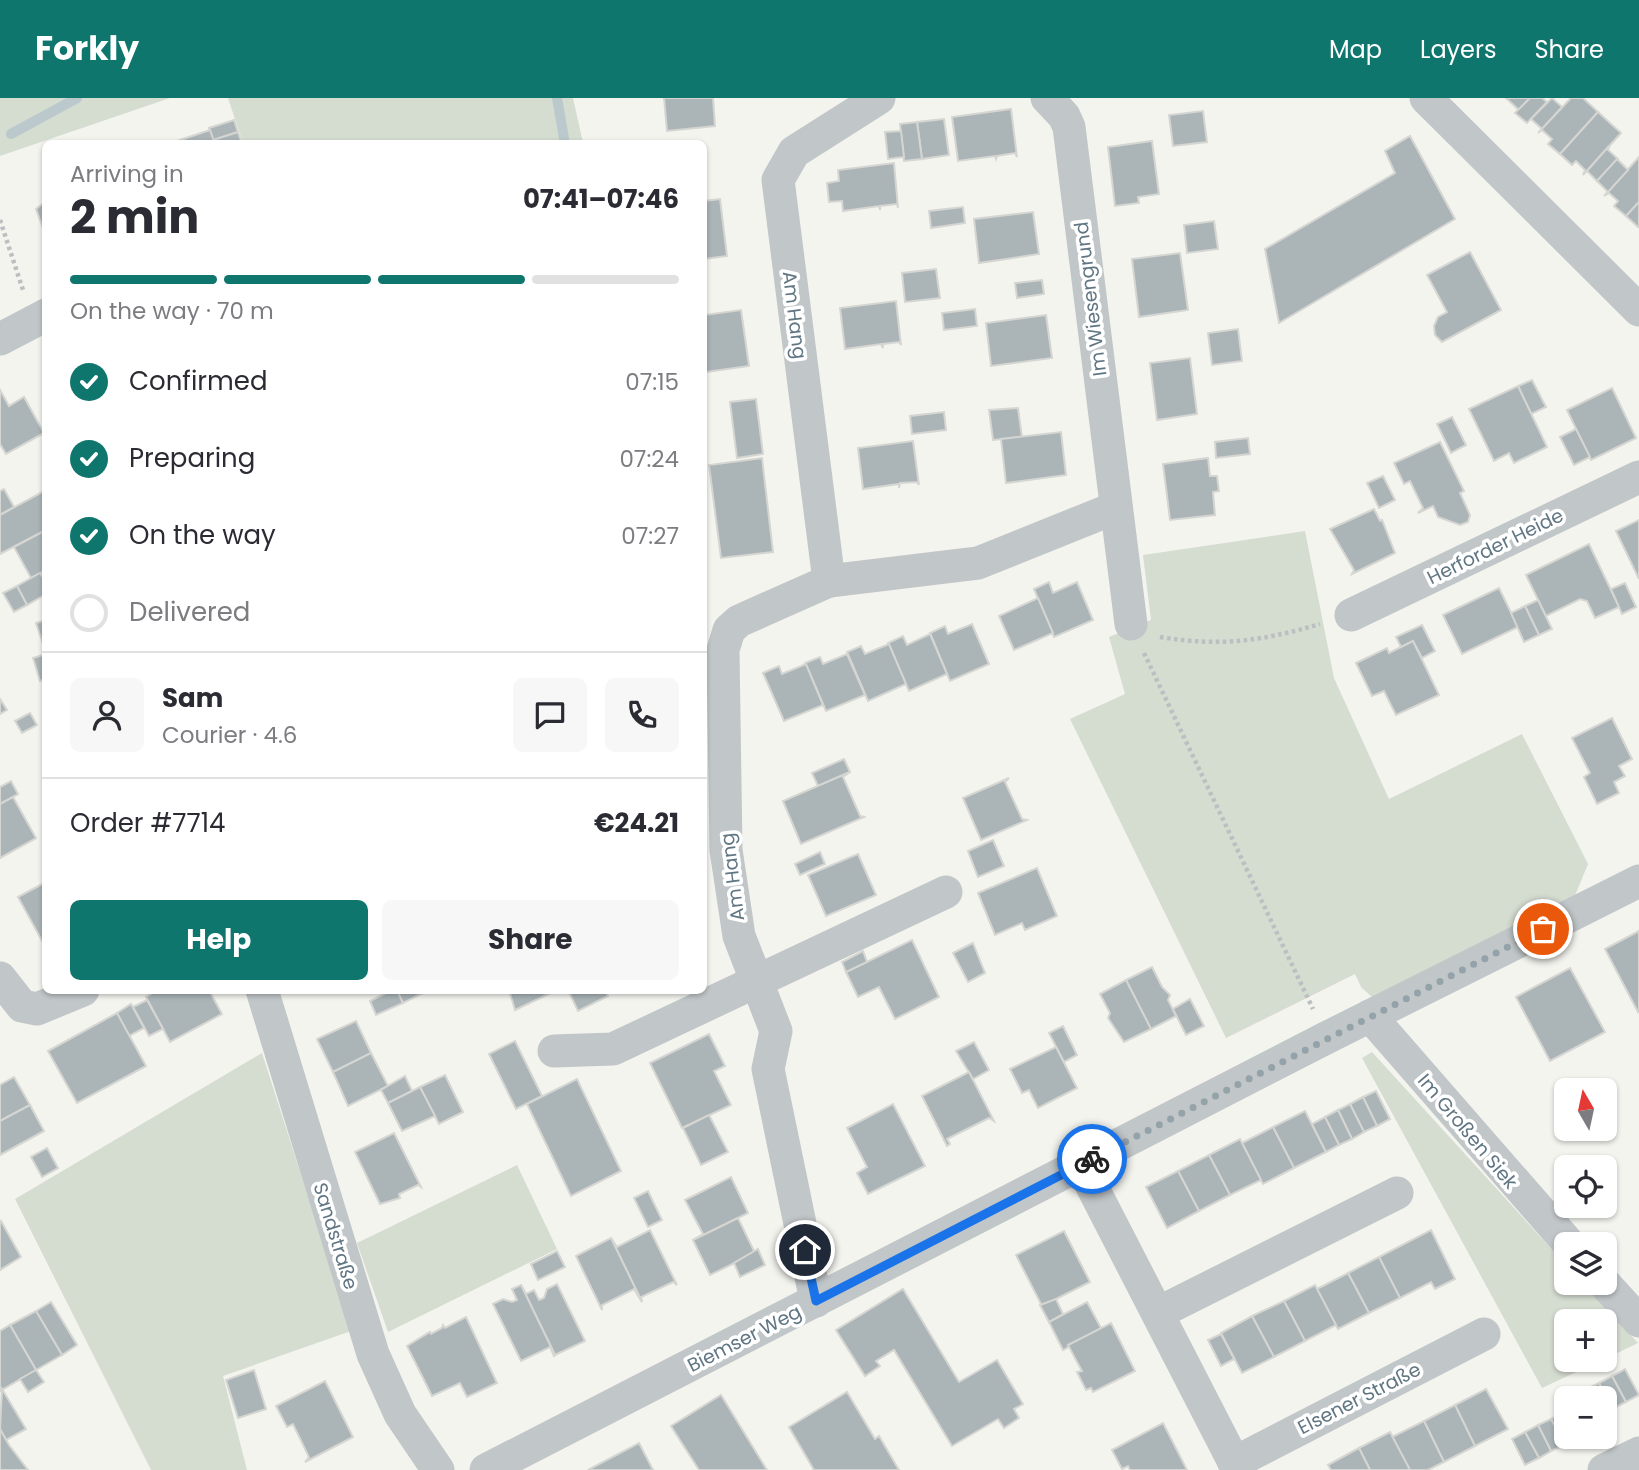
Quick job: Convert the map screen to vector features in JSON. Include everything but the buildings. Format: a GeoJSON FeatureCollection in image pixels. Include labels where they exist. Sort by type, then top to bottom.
{"type":"FeatureCollection","features":[{"type":"Feature","properties":{"kind":"street","name":"Am Hang"},"geometry":{"type":"LineString","coordinates":[[829,581],[778,180],[794,152],[878,98]]}},
{"type":"Feature","properties":{"kind":"street","name":"Im Wiesengrund"},"geometry":{"type":"LineString","coordinates":[[1047,98],[1064,116],[1069,127],[1115,508],[1133,629]]}},
{"type":"Feature","properties":{"kind":"street"},"geometry":{"type":"LineString","coordinates":[[1426,98],[1639,310]]}},
{"type":"Feature","properties":{"kind":"street"},"geometry":{"type":"LineString","coordinates":[[0,339],[42,322]]}},
{"type":"Feature","properties":{"kind":"street","name":"Herforder Heide"},"geometry":{"type":"LineString","coordinates":[[1351,615],[1639,477]]}},
{"type":"Feature","properties":{"kind":"street","name":"Am Hang"},"geometry":{"type":"LineString","coordinates":[[816,1301],[768,1069],[776,1031],[739,936],[726,850],[723,650],[729,630],[739,621],[829,581],[978,563],[1115,508]]}},
{"type":"Feature","properties":{"kind":"street","name":"Biemser Weg"},"geometry":{"type":"LineString","coordinates":[[486,1470],[1326,1038],[1639,881]]}},
{"type":"Feature","properties":{"kind":"street"},"geometry":{"type":"LineString","coordinates":[[554,1051],[613,1049],[946,892]]}},
{"type":"Feature","properties":{"kind":"street"},"geometry":{"type":"LineString","coordinates":[[0,978],[22,1006],[37,1010],[73,994]]}},
{"type":"Feature","properties":{"kind":"street","name":"Sandstraße"},"geometry":{"type":"LineString","coordinates":[[263,994],[373,1354],[400,1414],[438,1470]]}},
{"type":"Feature","properties":{"kind":"street","name":"Im Großen Siek"},"geometry":{"type":"LineString","coordinates":[[1370,1016],[1559,1232]]}},
{"type":"Feature","properties":{"kind":"street","name":"Elsener Straße"},"geometry":{"type":"LineString","coordinates":[[1081,1165],[1236,1466],[1483,1334]]}},
{"type":"Feature","properties":{"kind":"street"},"geometry":{"type":"LineString","coordinates":[[1158,1313],[1397,1193]]}},
{"type":"Feature","properties":{"kind":"street"},"geometry":{"type":"LineString","coordinates":[[1615,1295],[1639,1321]]}},
{"type":"Feature","properties":{"kind":"street"},"geometry":{"type":"LineString","coordinates":[[1604,1470],[1639,1453]]}},
{"type":"Feature","properties":{"kind":"path"},"geometry":{"type":"LineString","coordinates":[[0,220],[25,293],[42,318]]}},
{"type":"Feature","properties":{"kind":"path"},"geometry":{"type":"LineString","coordinates":[[1133,629],[1205,644],[1271,638],[1351,615]]}},
{"type":"Feature","properties":{"kind":"path"},"geometry":{"type":"LineString","coordinates":[[1133,629],[1326,1038]]}},
{"type":"Feature","properties":{"kind":"shaded area"},"geometry":{"type":"Polygon","coordinates":[[[0,98],[170,98],[42,140],[0,156],[0,98]]]}},
{"type":"Feature","properties":{"kind":"shaded area"},"geometry":{"type":"Polygon","coordinates":[[[228,98],[573,98],[582,140],[242,140],[228,98]]]}},
{"type":"Feature","properties":{"kind":"shaded area"},"geometry":{"type":"Polygon","coordinates":[[[1305,531],[1334,678],[1389,799],[1522,734],[1588,864],[1574,898],[1373,998],[1361,987],[1355,974],[1226,1038],[1070,719],[1125,694],[1109,637],[1151,620],[1143,555],[1305,531]]]}},
{"type":"Feature","properties":{"kind":"shaded area"},"geometry":{"type":"Polygon","coordinates":[[[1372,1052],[1554,1252],[1554,1295],[1593,1295],[1606,1309],[1554,1309],[1554,1372],[1576,1372],[1542,1388],[1362,1058],[1372,1052]]]}},
{"type":"Feature","properties":{"kind":"shaded area"},"geometry":{"type":"Polygon","coordinates":[[[262,1053],[351,1331],[223,1376],[247,1470],[151,1470],[15,1199],[262,1053]]]}},
{"type":"Feature","properties":{"kind":"shaded area"},"geometry":{"type":"Polygon","coordinates":[[[517,1165],[557,1249],[388,1332],[357,1243],[517,1165]]]}},
{"type":"Feature","properties":{"kind":"shaded area"},"geometry":{"type":"Polygon","coordinates":[[[1617,1320],[1638,1343],[1617,1353],[1617,1320]]]}},
{"type":"Feature","properties":{"kind":"waterway"},"geometry":{"type":"LineString","coordinates":[[11,134],[77,98]]}},
{"type":"Feature","properties":{"kind":"waterway"},"geometry":{"type":"LineString","coordinates":[[557,98],[564,140]]}},
{"type":"Feature","properties":{"kind":"way so far"},"geometry":{"type":"LineString","coordinates":[[1092,1159],[1543,929]]}},
{"type":"Feature","properties":{"kind":"route"},"geometry":{"type":"LineString","coordinates":[[805,1250],[816,1301],[1092,1159]]}}]}
